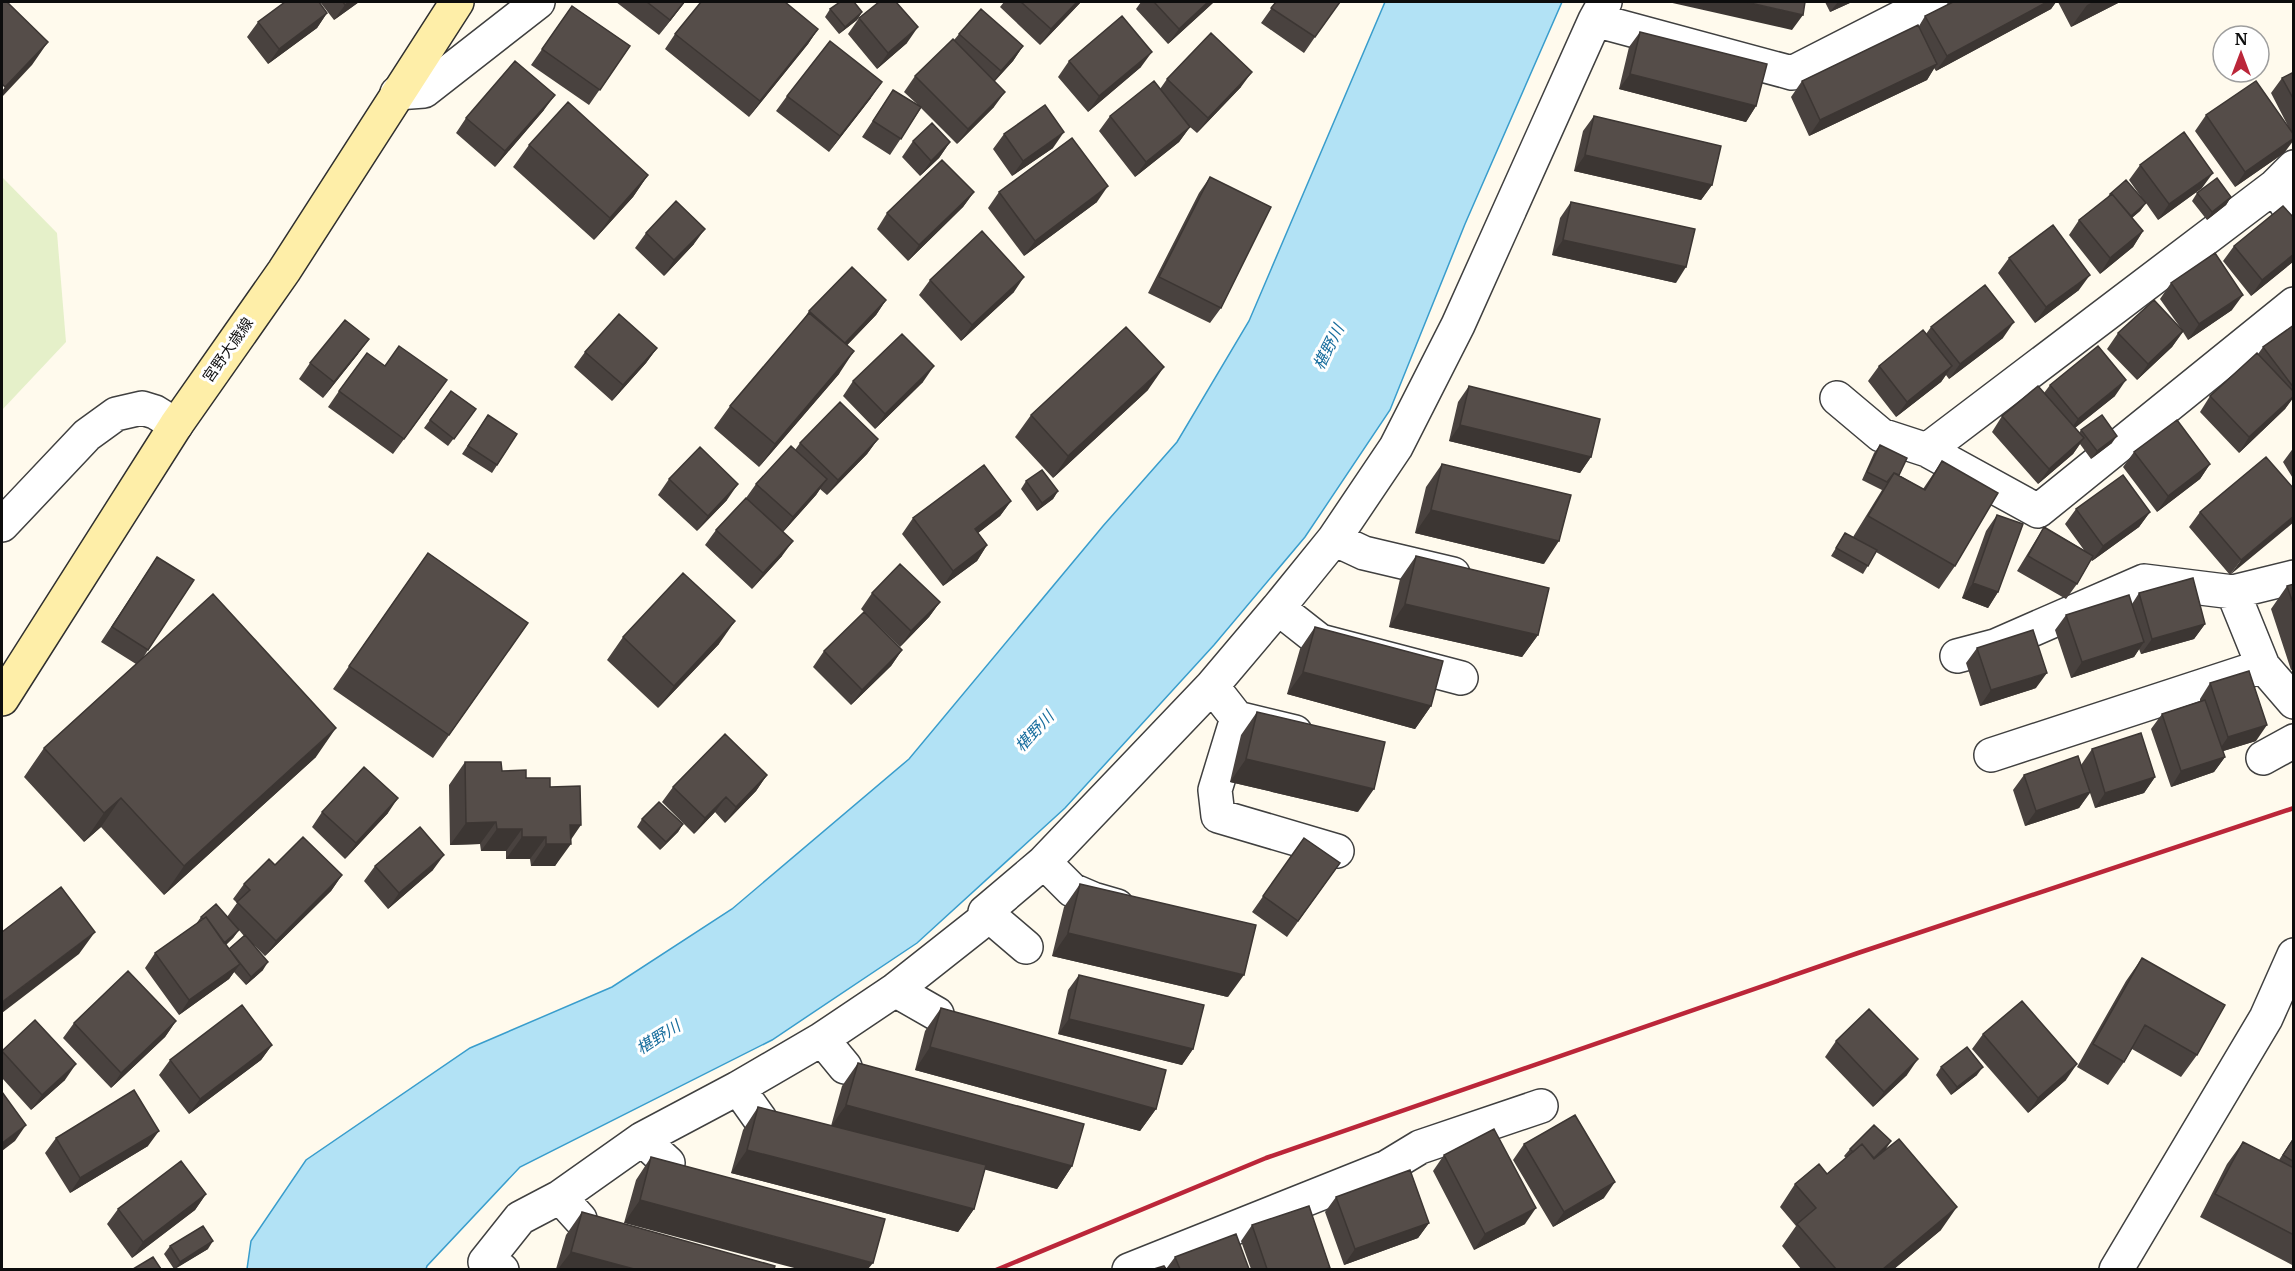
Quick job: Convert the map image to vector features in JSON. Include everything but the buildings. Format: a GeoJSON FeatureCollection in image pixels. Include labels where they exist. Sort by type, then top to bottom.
{"type":"FeatureCollection","features":[{"type":"Feature","properties":{"kind":"main road","name":"宮野大歳線"},"geometry":{"type":"LineString","coordinates":[[2,699],[176,425],[284,271],[397,93],[448,5]]}},
{"type":"Feature","properties":{"kind":"street"},"geometry":{"type":"LineString","coordinates":[[397,93],[424,91],[538,2]]}},
{"type":"Feature","properties":{"kind":"street"},"geometry":{"type":"LineString","coordinates":[[1026,947],[985,912],[1044,862],[1212,686],[1334,539],[1395,447],[1458,325],[1600,11],[1792,73],[1931,2]]}},
{"type":"Feature","properties":{"kind":"street"},"geometry":{"type":"LineString","coordinates":[[1927,450],[2284,176],[2294,217]]}},
{"type":"Feature","properties":{"kind":"street"},"geometry":{"type":"LineString","coordinates":[[1837,398],[1881,435],[1927,450],[2038,511],[2294,304]]}},
{"type":"Feature","properties":{"kind":"street"},"geometry":{"type":"LineString","coordinates":[[2,525],[87,435],[116,414],[142,408],[155,412],[176,425]]}},
{"type":"Feature","properties":{"kind":"street"},"geometry":{"type":"LineString","coordinates":[[1334,539],[1364,553],[1486,582]]}},
{"type":"Feature","properties":{"kind":"street"},"geometry":{"type":"LineString","coordinates":[[1957,656],[1995,646],[2144,581],[2233,592],[2294,577]]}},
{"type":"Feature","properties":{"kind":"street"},"geometry":{"type":"LineString","coordinates":[[2233,592],[2263,666],[2294,702]]}},
{"type":"Feature","properties":{"kind":"street"},"geometry":{"type":"LineString","coordinates":[[1278,608],[1320,641],[1461,678]]}},
{"type":"Feature","properties":{"kind":"street"},"geometry":{"type":"LineString","coordinates":[[1991,755],[2263,666]]}},
{"type":"Feature","properties":{"kind":"street"},"geometry":{"type":"LineString","coordinates":[[1212,686],[1237,718],[1325,738]]}},
{"type":"Feature","properties":{"kind":"street"},"geometry":{"type":"LineString","coordinates":[[1237,718],[1215,790],[1218,816],[1337,851]]}},
{"type":"Feature","properties":{"kind":"street"},"geometry":{"type":"LineString","coordinates":[[2263,758],[2294,741]]}},
{"type":"Feature","properties":{"kind":"street"},"geometry":{"type":"LineString","coordinates":[[1044,862],[1072,890],[1093,899],[1148,914]]}},
{"type":"Feature","properties":{"kind":"street"},"geometry":{"type":"LineString","coordinates":[[490,1267],[520,1218],[570,1208],[642,1139],[738,1088],[822,1039],[895,990],[990,915]]}},
{"type":"Feature","properties":{"kind":"street"},"geometry":{"type":"LineString","coordinates":[[2116,1269],[2266,1018],[2294,955]]}},
{"type":"Feature","properties":{"kind":"street"},"geometry":{"type":"LineString","coordinates":[[895,990],[937,1014]]}},
{"type":"Feature","properties":{"kind":"street"},"geometry":{"type":"LineString","coordinates":[[822,1039],[845,1067]]}},
{"type":"Feature","properties":{"kind":"street"},"geometry":{"type":"LineString","coordinates":[[738,1088],[760,1119]]}},
{"type":"Feature","properties":{"kind":"street"},"geometry":{"type":"LineString","coordinates":[[1130,1269],[1387,1167],[1420,1147],[1541,1106]]}},
{"type":"Feature","properties":{"kind":"street"},"geometry":{"type":"LineString","coordinates":[[642,1139],[668,1163]]}},
{"type":"Feature","properties":{"kind":"green space"},"geometry":{"type":"Polygon","coordinates":[[[2,177],[57,233],[66,342],[2,410],[2,177]]]}},
{"type":"Feature","properties":{"kind":"water","name":"椹野川"},"geometry":{"type":"Polygon","coordinates":[[[1385,2],[1562,2],[1465,224],[1390,410],[1305,537],[1214,645],[1065,808],[917,943],[772,1040],[520,1167],[426,1269],[247,1269],[251,1241],[306,1160],[470,1048],[612,987],[732,909],[909,759],[1103,526],[1177,442],[1249,321],[1385,2]]]}},
{"type":"Feature","properties":{"kind":"railway"},"geometry":{"type":"LineString","coordinates":[[996,1270],[1266,1158],[1858,953],[2294,808]]}}]}
